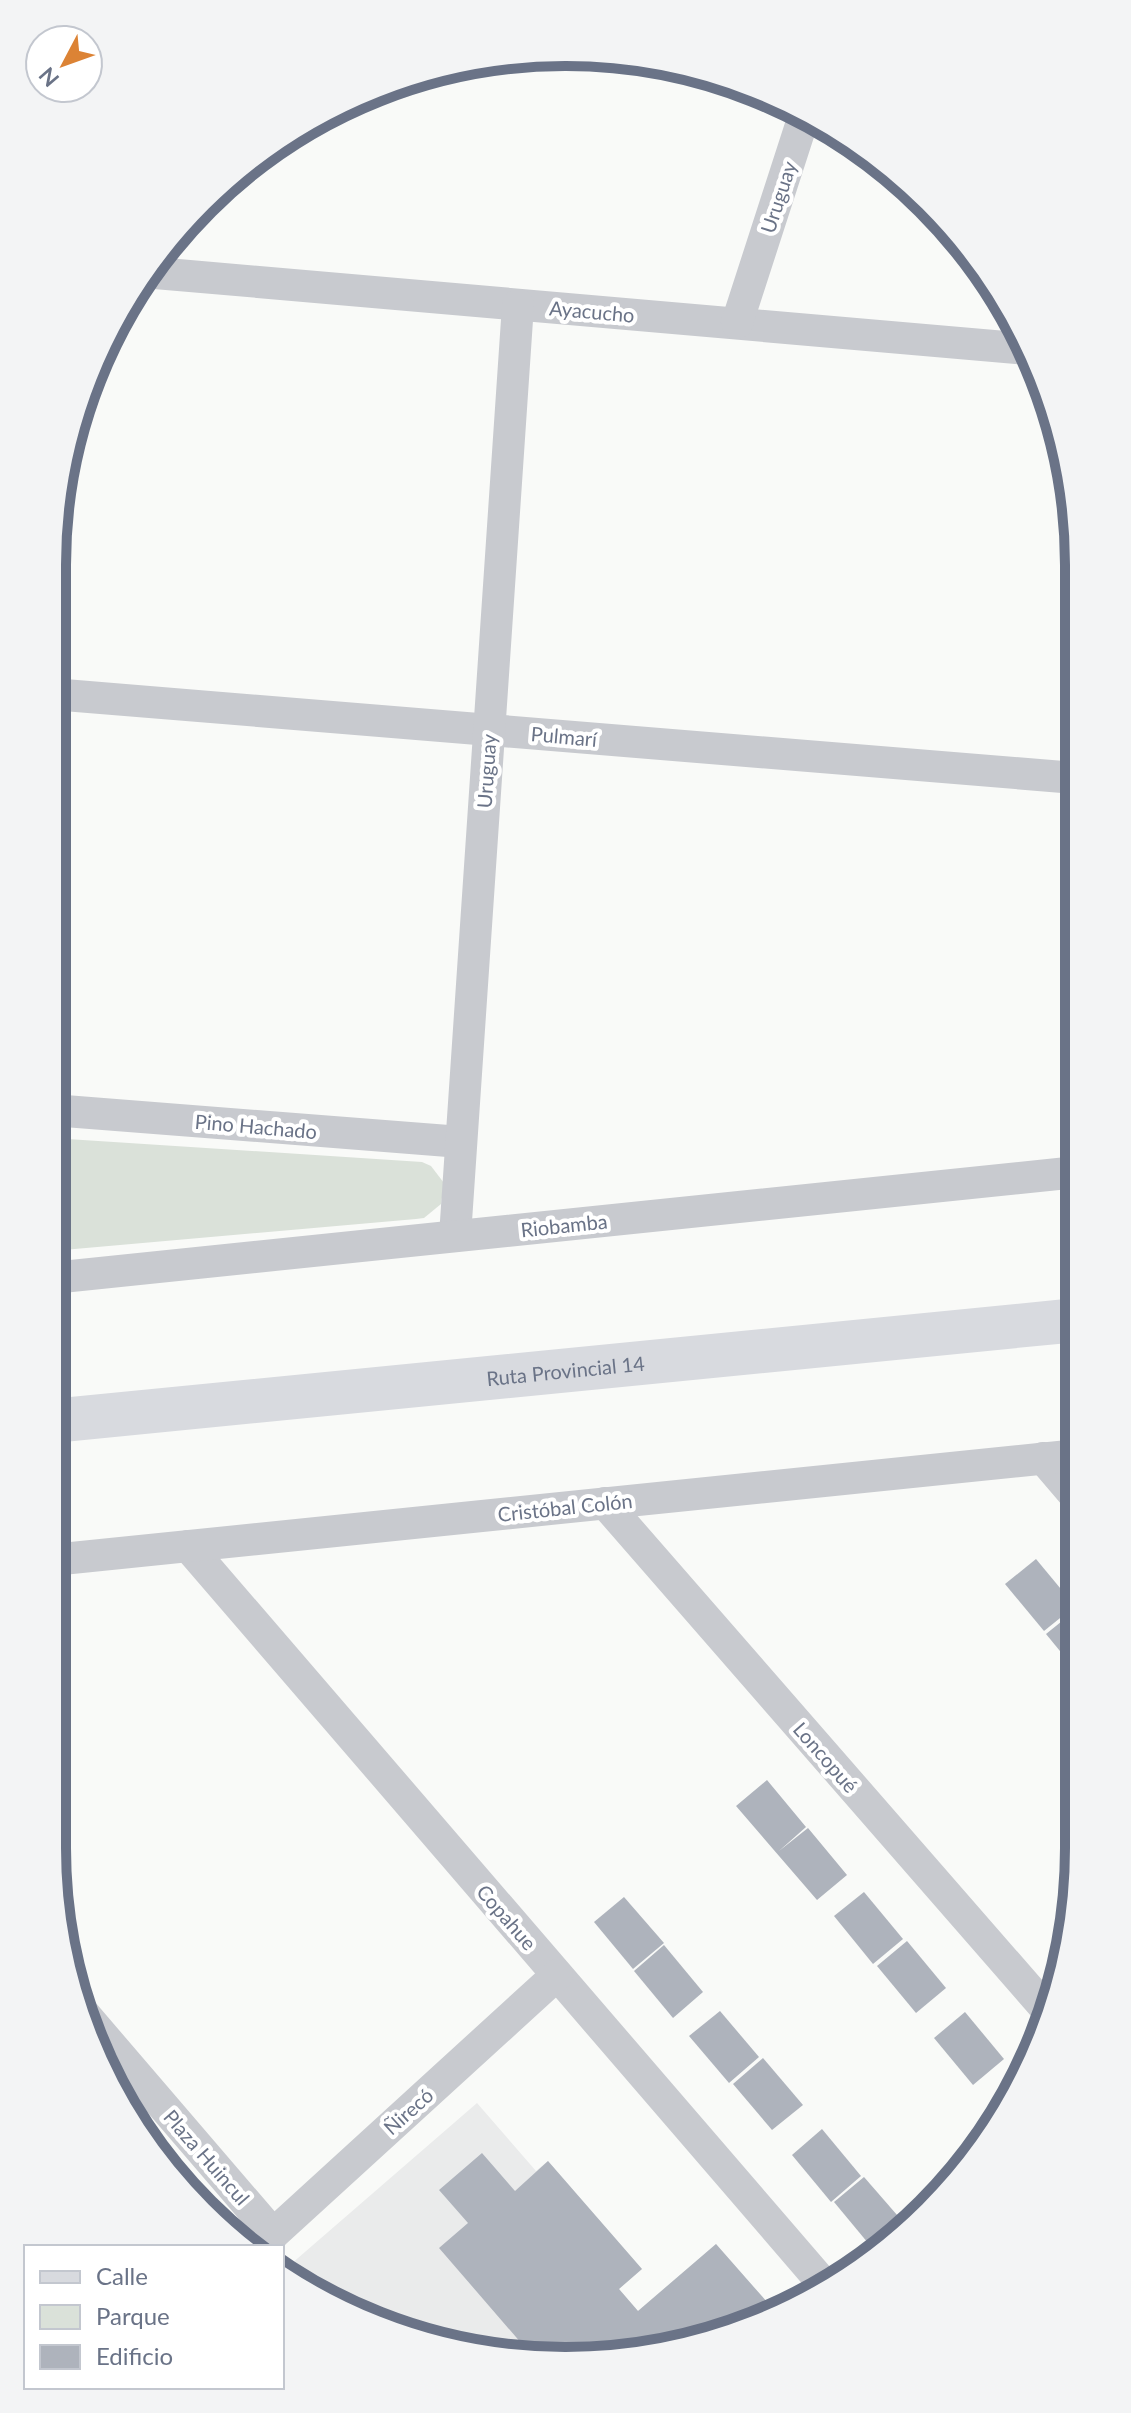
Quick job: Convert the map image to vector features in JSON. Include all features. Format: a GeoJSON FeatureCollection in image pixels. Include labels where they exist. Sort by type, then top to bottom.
{"type":"FeatureCollection","features":[{"type":"Feature","properties":{"kind":"main road","name":"Ruta Provincial 14"},"geometry":{"type":"LineString","coordinates":[[66,1420],[1065,1321]]}},
{"type":"Feature","properties":{"kind":"street","name":"Uruguay"},"geometry":{"type":"LineString","coordinates":[[737,323],[801,126]]}},
{"type":"Feature","properties":{"kind":"street","name":"Ayacucho"},"geometry":{"type":"LineString","coordinates":[[160,273],[1014,348]]}},
{"type":"Feature","properties":{"kind":"street","name":"Uruguay"},"geometry":{"type":"LineString","coordinates":[[455,1236],[518,305]]}},
{"type":"Feature","properties":{"kind":"street","name":"Pulmarí"},"geometry":{"type":"LineString","coordinates":[[66,695],[1065,777]]}},
{"type":"Feature","properties":{"kind":"street","name":"Pino Hachado"},"geometry":{"type":"LineString","coordinates":[[66,1111],[461,1142]]}},
{"type":"Feature","properties":{"kind":"street","name":"Riobamba"},"geometry":{"type":"LineString","coordinates":[[66,1277],[1065,1173]]}},
{"type":"Feature","properties":{"kind":"street","name":"Cristóbal Colón"},"geometry":{"type":"LineString","coordinates":[[66,1559],[1065,1456]]}},
{"type":"Feature","properties":{"kind":"street"},"geometry":{"type":"LineString","coordinates":[[1043,1458],[1065,1484]]}},
{"type":"Feature","properties":{"kind":"street","name":"Loncopué"},"geometry":{"type":"LineString","coordinates":[[605,1503],[1040,2002]]}},
{"type":"Feature","properties":{"kind":"street","name":"Copahue"},"geometry":{"type":"LineString","coordinates":[[188,1546],[818,2278]]}},
{"type":"Feature","properties":{"kind":"street","name":"Ñirecó"},"geometry":{"type":"LineString","coordinates":[[266,2240],[557,1975]]}},
{"type":"Feature","properties":{"kind":"street","name":"Plaza Huincul"},"geometry":{"type":"LineString","coordinates":[[104,2039],[266,2240]]}},
{"type":"Feature","properties":{"kind":"shaded area"},"geometry":{"type":"Polygon","coordinates":[[[477,2103],[536,2171],[548,2161],[642,2269],[619,2289],[638,2311],[716,2244],[768,2304],[695,2330],[631,2343],[533,2346],[468,2337],[405,2320],[345,2295],[290,2265],[477,2103]]]}},
{"type":"Feature","properties":{"kind":"green space"},"geometry":{"type":"Polygon","coordinates":[[[66,1139],[422,1162],[431,1166],[444,1183],[441,1204],[424,1218],[66,1250],[66,1139]]]}},
{"type":"Feature","properties":{"kind":"building"},"geometry":{"type":"Polygon","coordinates":[[[1036,1559],[1065,1594],[1065,1614],[1044,1631],[1005,1584],[1036,1559]]]}},
{"type":"Feature","properties":{"kind":"building"},"geometry":{"type":"Polygon","coordinates":[[[1065,1619],[1065,1657],[1046,1634],[1065,1619]]]}},
{"type":"Feature","properties":{"kind":"building"},"geometry":{"type":"Polygon","coordinates":[[[767,1780],[806,1827],[779,1851],[808,1828],[847,1875],[817,1900],[736,1806],[767,1780]]]}},
{"type":"Feature","properties":{"kind":"building"},"geometry":{"type":"Polygon","coordinates":[[[864,1892],[903,1939],[873,1964],[834,1916],[864,1892]]]}},
{"type":"Feature","properties":{"kind":"building"},"geometry":{"type":"Polygon","coordinates":[[[624,1897],[664,1943],[633,1969],[594,1922],[624,1897]]]}},
{"type":"Feature","properties":{"kind":"building"},"geometry":{"type":"Polygon","coordinates":[[[907,1941],[946,1988],[916,2013],[877,1966],[907,1941]]]}},
{"type":"Feature","properties":{"kind":"building"},"geometry":{"type":"Polygon","coordinates":[[[664,1945],[703,1992],[673,2018],[634,1971],[664,1945]]]}},
{"type":"Feature","properties":{"kind":"building"},"geometry":{"type":"Polygon","coordinates":[[[720,2011],[759,2057],[729,2083],[689,2036],[720,2011]]]}},
{"type":"Feature","properties":{"kind":"building"},"geometry":{"type":"Polygon","coordinates":[[[965,2012],[1004,2059],[973,2085],[934,2038],[965,2012]]]}},
{"type":"Feature","properties":{"kind":"building"},"geometry":{"type":"Polygon","coordinates":[[[763,2058],[803,2105],[772,2130],[733,2084],[763,2058]]]}},
{"type":"Feature","properties":{"kind":"building"},"geometry":{"type":"Polygon","coordinates":[[[822,2129],[861,2176],[831,2202],[792,2155],[822,2129]]]}},
{"type":"Feature","properties":{"kind":"building"},"geometry":{"type":"Polygon","coordinates":[[[482,2153],[515,2191],[548,2161],[642,2269],[619,2289],[638,2311],[716,2244],[768,2304],[695,2330],[631,2343],[566,2347],[523,2345],[439,2248],[468,2223],[439,2190],[482,2153]]]}},
{"type":"Feature","properties":{"kind":"building"},"geometry":{"type":"Polygon","coordinates":[[[864,2177],[900,2218],[869,2245],[834,2202],[864,2177]]]}}]}
